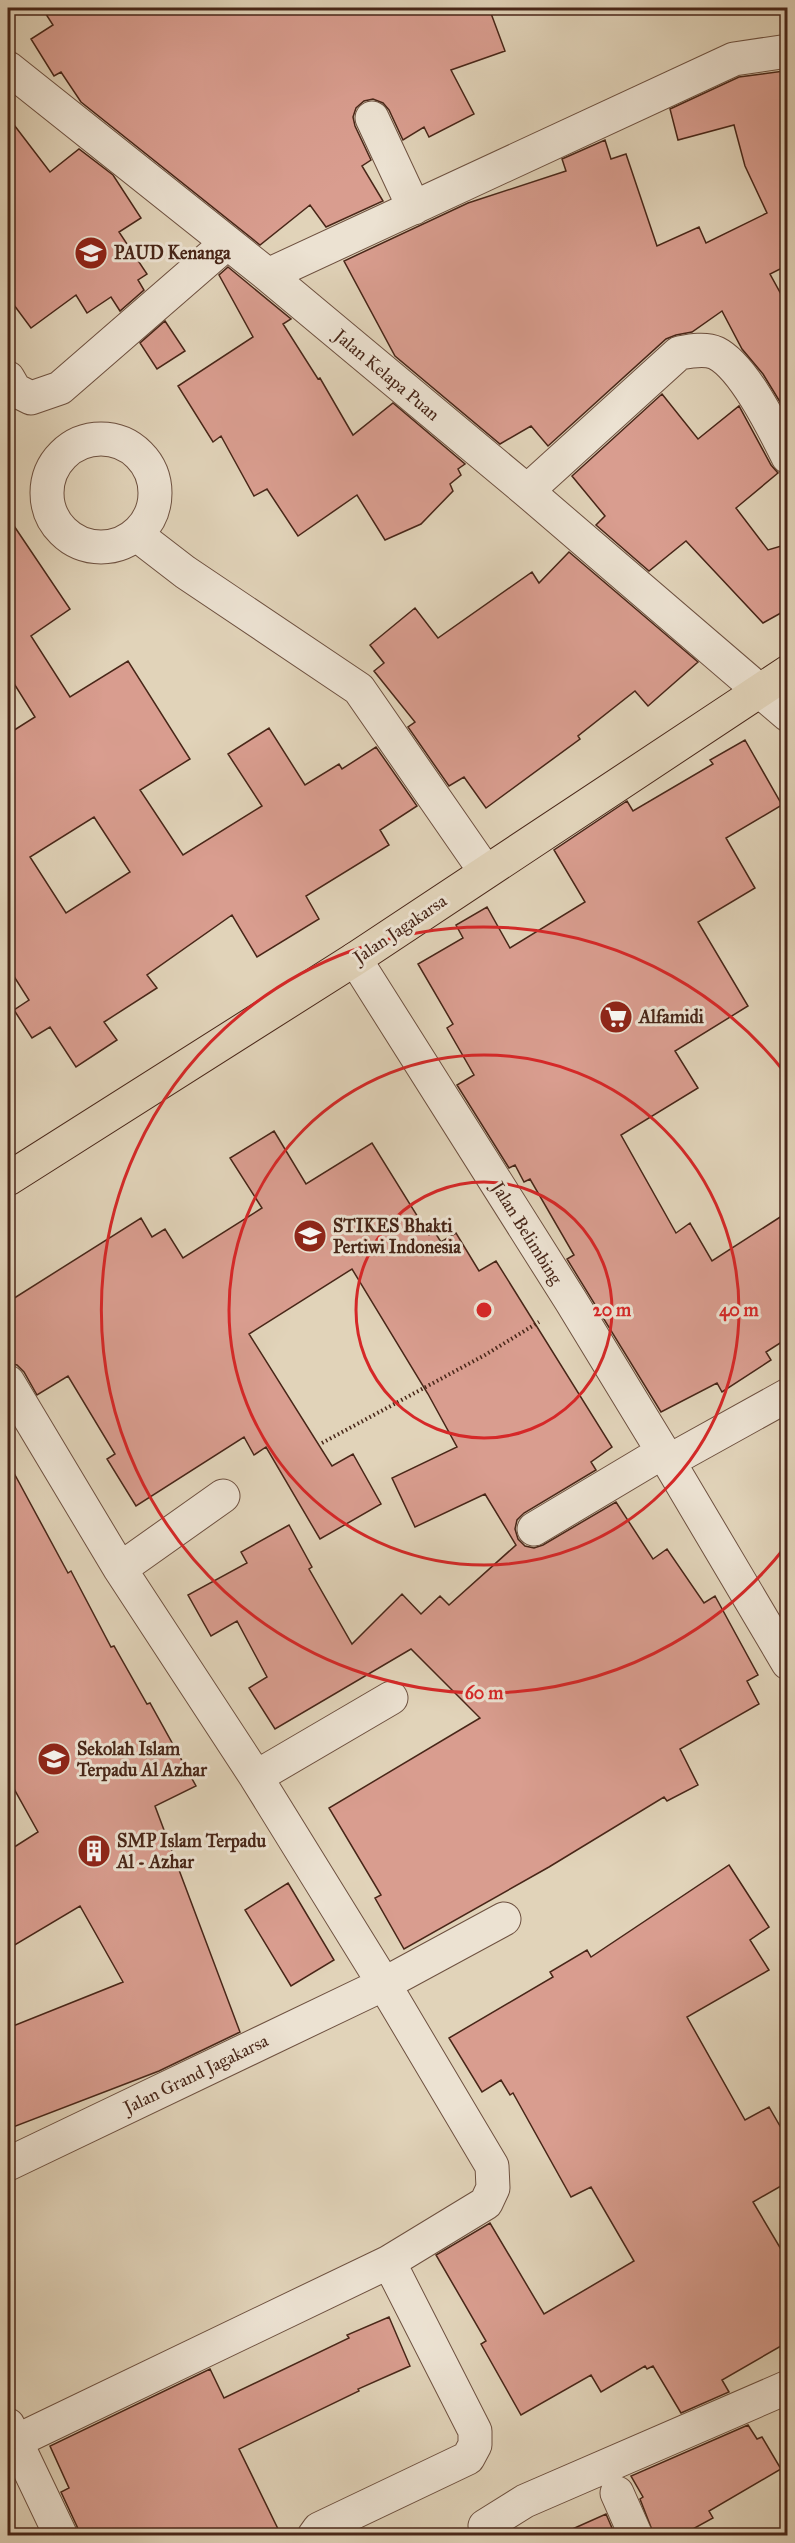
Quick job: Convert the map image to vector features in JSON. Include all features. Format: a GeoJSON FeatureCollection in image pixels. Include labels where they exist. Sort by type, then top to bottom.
{"type":"FeatureCollection","features":[{"type":"Feature","properties":{"kind":"main road","name":"Jalan Jagakarsa"},"geometry":{"type":"LineString","coordinates":[[8,1179],[355,959],[788,672]]}},
{"type":"Feature","properties":{"kind":"street"},"geometry":{"type":"LineString","coordinates":[[268,275],[734,59],[788,51]]}},
{"type":"Feature","properties":{"kind":"street","name":"Jalan Kelapa Puan"},"geometry":{"type":"LineString","coordinates":[[8,68],[268,275],[527,491],[788,715]]}},
{"type":"Feature","properties":{"kind":"street"},"geometry":{"type":"LineString","coordinates":[[372,118],[414,208]]}},
{"type":"Feature","properties":{"kind":"street"},"geometry":{"type":"LineString","coordinates":[[8,378],[15,390],[31,398],[60,388],[227,243]]}},
{"type":"Feature","properties":{"kind":"street"},"geometry":{"type":"LineString","coordinates":[[527,491],[679,353],[695,350],[714,352],[738,372],[774,429],[788,458]]}},
{"type":"Feature","properties":{"kind":"street"},"geometry":{"type":"LineString","coordinates":[[136,536],[185,572],[344,676],[359,689],[485,871]]}},
{"type":"Feature","properties":{"kind":"street","name":"Jalan Belimbing"},"geometry":{"type":"LineString","coordinates":[[355,959],[571,1301],[666,1456],[788,1664]]}},
{"type":"Feature","properties":{"kind":"street"},"geometry":{"type":"LineString","coordinates":[[8,1382],[120,1569],[256,1778],[384,1984],[492,2166],[493,2188],[486,2203],[389,2262],[10,2437],[62,2535]]}},
{"type":"Feature","properties":{"kind":"street"},"geometry":{"type":"LineString","coordinates":[[534,1529],[666,1456],[788,1395]]}},
{"type":"Feature","properties":{"kind":"street"},"geometry":{"type":"LineString","coordinates":[[120,1569],[224,1496]]}},
{"type":"Feature","properties":{"kind":"street"},"geometry":{"type":"LineString","coordinates":[[256,1778],[391,1698]]}},
{"type":"Feature","properties":{"kind":"street","name":"Jalan Grand Jagakarsa"},"geometry":{"type":"LineString","coordinates":[[8,2164],[384,1984],[504,1919]]}},
{"type":"Feature","properties":{"kind":"street"},"geometry":{"type":"LineString","coordinates":[[314,2535],[319,2529],[468,2458],[475,2445],[475,2431],[389,2262]]}},
{"type":"Feature","properties":{"kind":"street"},"geometry":{"type":"LineString","coordinates":[[490,2535],[485,2526],[525,2501],[788,2387]]}},
{"type":"Feature","properties":{"kind":"street"},"geometry":{"type":"LineString","coordinates":[[617,2493],[636,2535]]}},
{"type":"Feature","properties":{"kind":"path"},"geometry":{"type":"LineString","coordinates":[[322,1443],[485,1355],[571,1301]]}},
{"type":"Feature","properties":{"kind":"building"},"geometry":{"type":"Polygon","coordinates":[[[42,8],[489,8],[505,51],[451,70],[474,114],[429,137],[424,127],[403,140],[389,110],[383,103],[373,99],[364,101],[356,108],[353,117],[371,160],[362,166],[383,201],[326,227],[310,205],[260,245],[81,102],[61,72],[54,76],[31,39],[53,25],[42,8]]]}},
{"type":"Feature","properties":{"kind":"building"},"geometry":{"type":"Polygon","coordinates":[[[784,71],[788,84],[788,265],[770,274],[788,307],[788,415],[763,374],[742,349],[722,311],[692,332],[666,339],[548,446],[531,426],[500,444],[395,356],[344,261],[468,203],[566,171],[562,159],[605,140],[611,159],[626,154],[657,246],[699,227],[706,243],[767,213],[745,166],[734,125],[678,140],[670,109],[739,77],[784,71]]]}},
{"type":"Feature","properties":{"kind":"building"},"geometry":{"type":"Polygon","coordinates":[[[8,117],[50,172],[79,149],[113,175],[141,218],[119,232],[147,274],[138,280],[144,290],[120,311],[111,297],[87,313],[76,295],[31,328],[8,297],[8,117]]]}},
{"type":"Feature","properties":{"kind":"building"},"geometry":{"type":"Polygon","coordinates":[[[228,267],[291,319],[283,324],[318,379],[320,378],[353,435],[393,403],[465,464],[458,469],[461,475],[450,484],[453,491],[421,524],[385,540],[357,495],[298,536],[267,489],[254,496],[221,436],[213,442],[178,386],[253,337],[219,275],[228,267]]]}},
{"type":"Feature","properties":{"kind":"building"},"geometry":{"type":"Polygon","coordinates":[[[165,321],[185,351],[157,369],[140,343],[165,321]]]}},
{"type":"Feature","properties":{"kind":"building"},"geometry":{"type":"Polygon","coordinates":[[[662,394],[698,439],[739,406],[771,465],[778,473],[736,508],[768,550],[788,544],[788,609],[763,623],[686,541],[649,571],[596,525],[605,516],[572,476],[662,394]]]}},
{"type":"Feature","properties":{"kind":"building"},"geometry":{"type":"Polygon","coordinates":[[[8,517],[70,609],[31,636],[70,697],[128,661],[190,759],[140,790],[183,855],[262,806],[228,754],[269,728],[305,785],[339,764],[342,769],[376,747],[417,806],[380,830],[389,845],[306,896],[319,919],[257,957],[232,915],[147,975],[157,988],[104,1022],[117,1040],[76,1067],[50,1027],[32,1038],[14,1010],[29,1000],[8,967],[8,734],[35,717],[8,674],[8,517]],[[94,817],[30,857],[66,913],[130,872],[94,817]]]}},
{"type":"Feature","properties":{"kind":"building"},"geometry":{"type":"Polygon","coordinates":[[[569,552],[698,662],[648,706],[635,691],[578,736],[580,739],[486,808],[464,777],[449,786],[408,727],[415,722],[374,671],[384,663],[370,645],[415,608],[438,638],[532,572],[539,583],[569,552]]]}},
{"type":"Feature","properties":{"kind":"building"},"geometry":{"type":"Polygon","coordinates":[[[745,740],[782,805],[726,838],[755,888],[698,922],[748,1006],[675,1051],[698,1088],[621,1135],[676,1233],[690,1223],[712,1261],[788,1212],[788,1338],[766,1352],[771,1360],[722,1392],[717,1383],[661,1412],[567,1259],[574,1255],[530,1179],[524,1182],[515,1165],[509,1168],[457,1085],[474,1075],[447,1028],[453,1024],[418,964],[463,938],[456,925],[487,907],[510,948],[585,902],[554,850],[627,801],[633,811],[713,764],[710,760],[745,740]]]}},
{"type":"Feature","properties":{"kind":"building"},"geometry":{"type":"Polygon","coordinates":[[[274,1131],[306,1184],[372,1143],[429,1235],[434,1231],[441,1242],[456,1233],[479,1271],[496,1261],[612,1447],[591,1462],[596,1470],[524,1513],[517,1520],[515,1529],[518,1539],[525,1546],[534,1548],[543,1545],[616,1502],[653,1559],[667,1549],[704,1603],[715,1596],[758,1675],[747,1681],[759,1704],[680,1749],[698,1785],[667,1801],[664,1797],[549,1867],[404,1949],[375,1898],[381,1895],[329,1808],[480,1718],[411,1649],[275,1729],[249,1688],[267,1677],[237,1621],[211,1636],[188,1595],[247,1563],[241,1552],[289,1525],[312,1567],[309,1569],[352,1644],[402,1594],[421,1614],[440,1596],[449,1605],[516,1545],[485,1494],[415,1527],[392,1478],[457,1447],[428,1394],[352,1269],[249,1334],[332,1466],[353,1454],[381,1504],[320,1539],[266,1447],[254,1455],[244,1437],[136,1506],[107,1459],[115,1454],[68,1376],[37,1395],[24,1372],[17,1365],[8,1363],[8,1302],[141,1218],[152,1237],[165,1229],[183,1258],[262,1208],[230,1158],[274,1131]]]}},
{"type":"Feature","properties":{"kind":"building"},"geometry":{"type":"Polygon","coordinates":[[[8,1462],[68,1573],[71,1571],[111,1647],[114,1646],[147,1704],[150,1703],[196,1786],[155,1806],[240,2032],[159,2071],[8,2129],[8,2028],[123,1982],[80,1906],[8,1949],[8,1851],[38,1832],[8,1778],[8,1462]]]}},
{"type":"Feature","properties":{"kind":"building"},"geometry":{"type":"Polygon","coordinates":[[[729,1865],[769,1927],[750,1940],[769,1970],[687,2017],[745,2120],[769,2107],[788,2140],[788,2182],[753,2202],[788,2261],[788,2342],[722,2380],[729,2392],[681,2413],[653,2366],[647,2369],[645,2366],[601,2392],[591,2375],[521,2415],[481,2344],[486,2341],[436,2255],[490,2223],[544,2314],[634,2261],[591,2187],[571,2197],[513,2093],[510,2095],[501,2080],[482,2092],[449,2038],[553,1977],[550,1972],[587,1950],[591,1957],[729,1865]]]}},
{"type":"Feature","properties":{"kind":"building"},"geometry":{"type":"Polygon","coordinates":[[[288,1883],[334,1960],[291,1986],[245,1910],[288,1883]]]}},
{"type":"Feature","properties":{"kind":"building"},"geometry":{"type":"Polygon","coordinates":[[[389,2317],[410,2366],[358,2389],[359,2391],[239,2449],[281,2535],[81,2535],[61,2492],[69,2488],[50,2446],[210,2369],[224,2398],[349,2338],[347,2335],[389,2317]]]}},
{"type":"Feature","properties":{"kind":"building"},"geometry":{"type":"Polygon","coordinates":[[[748,2425],[757,2439],[762,2437],[781,2469],[709,2511],[713,2518],[682,2535],[654,2535],[640,2499],[643,2497],[631,2476],[748,2425]]]}},
{"type":"Feature","properties":{"kind":"building"},"geometry":{"type":"Polygon","coordinates":[[[606,2514],[615,2535],[559,2535],[606,2514]]]}},
{"type":"Feature","properties":{"kind":"place","name":"PAUD Kenanga"},"geometry":{"type":"Point","coordinates":[91,253]}},
{"type":"Feature","properties":{"kind":"place","name":"Alfamidi"},"geometry":{"type":"Point","coordinates":[616,1017]}},
{"type":"Feature","properties":{"kind":"place","name":"STIKES Bhakti Pertiwi Indonesia"},"geometry":{"type":"Point","coordinates":[310,1236]}},
{"type":"Feature","properties":{"kind":"place","name":"Sekolah Islam Terpadu Al Azhar"},"geometry":{"type":"Point","coordinates":[54,1759]}},
{"type":"Feature","properties":{"kind":"place","name":"SMP Islam Terpadu Al - Azhar"},"geometry":{"type":"Point","coordinates":[94,1851]}}]}
